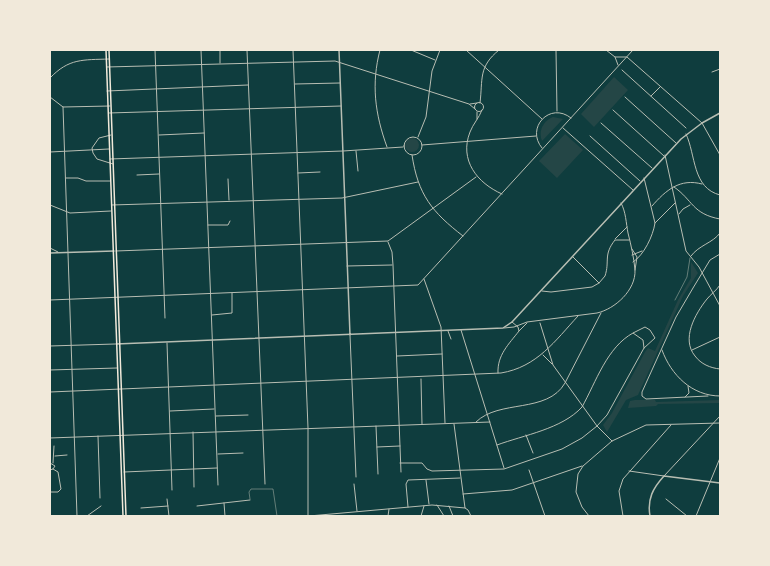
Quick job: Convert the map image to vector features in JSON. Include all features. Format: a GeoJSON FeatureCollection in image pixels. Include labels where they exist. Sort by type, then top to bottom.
{"type":"FeatureCollection","features":[{"type":"Feature","properties":{"kind":"main road"},"geometry":{"type":"LineString","coordinates":[[106,50],[123,516]]}},
{"type":"Feature","properties":{"kind":"main road"},"geometry":{"type":"LineString","coordinates":[[109,50],[122,389],[122,472],[126,516]]}},
{"type":"Feature","properties":{"kind":"street"},"geometry":{"type":"LineString","coordinates":[[155,50],[165,318]]}},
{"type":"Feature","properties":{"kind":"street"},"geometry":{"type":"LineString","coordinates":[[201,50],[218,485]]}},
{"type":"Feature","properties":{"kind":"street"},"geometry":{"type":"LineString","coordinates":[[220,50],[220,64]]}},
{"type":"Feature","properties":{"kind":"street"},"geometry":{"type":"LineString","coordinates":[[247,50],[264,484]]}},
{"type":"Feature","properties":{"kind":"street"},"geometry":{"type":"LineString","coordinates":[[293,50],[308,428],[308,516],[428,505],[465,508]]}},
{"type":"Feature","properties":{"kind":"street"},"geometry":{"type":"LineString","coordinates":[[339,50],[356,477]]}},
{"type":"Feature","properties":{"kind":"street"},"geometry":{"type":"LineString","coordinates":[[380,50],[375,74],[376,111],[387,148]]}},
{"type":"Feature","properties":{"kind":"street"},"geometry":{"type":"LineString","coordinates":[[411,50],[435,60]]}},
{"type":"Feature","properties":{"kind":"street"},"geometry":{"type":"LineString","coordinates":[[403,147],[406,152],[412,155],[420,152],[422,145],[418,137],[426,117],[435,60],[440,50]]}},
{"type":"Feature","properties":{"kind":"street"},"geometry":{"type":"LineString","coordinates":[[466,50],[542,119]]}},
{"type":"Feature","properties":{"kind":"street"},"geometry":{"type":"LineString","coordinates":[[499,50],[490,58],[485,66],[481,80],[480,102],[483,106],[467,141],[468,157],[476,177],[487,187],[502,194]]}},
{"type":"Feature","properties":{"kind":"street"},"geometry":{"type":"LineString","coordinates":[[557,50],[557,112]]}},
{"type":"Feature","properties":{"kind":"street"},"geometry":{"type":"LineString","coordinates":[[606,50],[615,56],[627,57],[702,123],[720,155]]}},
{"type":"Feature","properties":{"kind":"street"},"geometry":{"type":"LineString","coordinates":[[50,300],[416,286],[633,50]]}},
{"type":"Feature","properties":{"kind":"street"},"geometry":{"type":"LineString","coordinates":[[615,56],[618,67]]}},
{"type":"Feature","properties":{"kind":"street"},"geometry":{"type":"LineString","coordinates":[[50,78],[62,66],[71,62],[109,59]]}},
{"type":"Feature","properties":{"kind":"street"},"geometry":{"type":"LineString","coordinates":[[106,67],[335,61],[469,104],[475,109],[482,110]]}},
{"type":"Feature","properties":{"kind":"street"},"geometry":{"type":"LineString","coordinates":[[712,72],[720,69]]}},
{"type":"Feature","properties":{"kind":"street"},"geometry":{"type":"LineString","coordinates":[[622,70],[686,128]]}},
{"type":"Feature","properties":{"kind":"street"},"geometry":{"type":"LineString","coordinates":[[294,84],[340,83]]}},
{"type":"Feature","properties":{"kind":"street"},"geometry":{"type":"LineString","coordinates":[[107,91],[248,85]]}},
{"type":"Feature","properties":{"kind":"street"},"geometry":{"type":"LineString","coordinates":[[651,96],[660,87]]}},
{"type":"Feature","properties":{"kind":"street"},"geometry":{"type":"LineString","coordinates":[[50,97],[63,107],[111,106]]}},
{"type":"Feature","properties":{"kind":"street"},"geometry":{"type":"LineString","coordinates":[[625,97],[676,144]]}},
{"type":"Feature","properties":{"kind":"street"},"geometry":{"type":"LineString","coordinates":[[469,104],[480,102]]}},
{"type":"Feature","properties":{"kind":"street"},"geometry":{"type":"LineString","coordinates":[[477,103],[475,109],[477,119]]}},
{"type":"Feature","properties":{"kind":"street"},"geometry":{"type":"LineString","coordinates":[[108,113],[341,106]]}},
{"type":"Feature","properties":{"kind":"street"},"geometry":{"type":"LineString","coordinates":[[63,107],[64,178],[77,516]]}},
{"type":"Feature","properties":{"kind":"street"},"geometry":{"type":"LineString","coordinates":[[613,110],[664,155],[673,187],[686,249],[702,272],[720,306]]}},
{"type":"Feature","properties":{"kind":"street"},"geometry":{"type":"LineString","coordinates":[[543,149],[536,136],[537,127],[542,119],[549,114],[557,112],[565,114],[571,118]]}},
{"type":"Feature","properties":{"kind":"street"},"geometry":{"type":"LineString","coordinates":[[503,328],[512,322],[541,291],[664,155],[686,134],[702,123],[720,114]]}},
{"type":"Feature","properties":{"kind":"street"},"geometry":{"type":"LineString","coordinates":[[601,123],[652,168]]}},
{"type":"Feature","properties":{"kind":"street"},"geometry":{"type":"LineString","coordinates":[[563,127],[633,190]]}},
{"type":"Feature","properties":{"kind":"street"},"geometry":{"type":"LineString","coordinates":[[158,135],[204,133]]}},
{"type":"Feature","properties":{"kind":"street"},"geometry":{"type":"LineString","coordinates":[[686,134],[696,170],[703,184],[710,191],[720,195]]}},
{"type":"Feature","properties":{"kind":"street"},"geometry":{"type":"LineString","coordinates":[[112,135],[97,140],[92,150],[97,159],[113,164]]}},
{"type":"Feature","properties":{"kind":"street"},"geometry":{"type":"LineString","coordinates":[[403,147],[407,138],[411,136],[418,137]]}},
{"type":"Feature","properties":{"kind":"street"},"geometry":{"type":"LineString","coordinates":[[422,145],[536,136]]}},
{"type":"Feature","properties":{"kind":"street"},"geometry":{"type":"LineString","coordinates":[[590,136],[640,181]]}},
{"type":"Feature","properties":{"kind":"street"},"geometry":{"type":"LineString","coordinates":[[110,159],[343,152],[403,147]]}},
{"type":"Feature","properties":{"kind":"street"},"geometry":{"type":"LineString","coordinates":[[50,152],[112,149]]}},
{"type":"Feature","properties":{"kind":"street"},"geometry":{"type":"LineString","coordinates":[[356,150],[358,171]]}},
{"type":"Feature","properties":{"kind":"street"},"geometry":{"type":"LineString","coordinates":[[412,155],[418,182],[432,209],[463,236]]}},
{"type":"Feature","properties":{"kind":"street"},"geometry":{"type":"LineString","coordinates":[[298,173],[320,172]]}},
{"type":"Feature","properties":{"kind":"street"},"geometry":{"type":"LineString","coordinates":[[137,175],[160,174]]}},
{"type":"Feature","properties":{"kind":"street"},"geometry":{"type":"LineString","coordinates":[[50,253],[388,241],[476,177]]}},
{"type":"Feature","properties":{"kind":"street"},"geometry":{"type":"LineString","coordinates":[[64,178],[78,178],[86,181],[110,181]]}},
{"type":"Feature","properties":{"kind":"street"},"geometry":{"type":"LineString","coordinates":[[50,346],[510,328],[528,322],[602,312],[616,305],[623,298],[630,286],[638,259],[651,239],[655,223],[644,178]]}},
{"type":"Feature","properties":{"kind":"street"},"geometry":{"type":"LineString","coordinates":[[228,179],[229,201]]}},
{"type":"Feature","properties":{"kind":"street"},"geometry":{"type":"LineString","coordinates":[[111,206],[344,197],[418,182]]}},
{"type":"Feature","properties":{"kind":"street"},"geometry":{"type":"LineString","coordinates":[[651,206],[664,192],[673,187],[688,182],[703,184]]}},
{"type":"Feature","properties":{"kind":"street"},"geometry":{"type":"LineString","coordinates":[[678,185],[678,190]]}},
{"type":"Feature","properties":{"kind":"street"},"geometry":{"type":"LineString","coordinates":[[673,187],[678,190],[691,205],[706,215],[720,219]]}},
{"type":"Feature","properties":{"kind":"street"},"geometry":{"type":"LineString","coordinates":[[621,203],[630,240],[635,270]]}},
{"type":"Feature","properties":{"kind":"street"},"geometry":{"type":"LineString","coordinates":[[655,223],[676,203]]}},
{"type":"Feature","properties":{"kind":"street"},"geometry":{"type":"LineString","coordinates":[[50,205],[66,212],[111,212]]}},
{"type":"Feature","properties":{"kind":"street"},"geometry":{"type":"LineString","coordinates":[[678,214],[683,209],[691,205]]}},
{"type":"Feature","properties":{"kind":"street"},"geometry":{"type":"LineString","coordinates":[[208,225],[228,224],[230,221]]}},
{"type":"Feature","properties":{"kind":"street"},"geometry":{"type":"LineString","coordinates":[[541,291],[551,292],[585,288],[599,283],[606,274],[607,251],[627,226]]}},
{"type":"Feature","properties":{"kind":"street"},"geometry":{"type":"LineString","coordinates":[[691,257],[701,246],[715,238],[720,232]]}},
{"type":"Feature","properties":{"kind":"street"},"geometry":{"type":"LineString","coordinates":[[615,240],[630,240]]}},
{"type":"Feature","properties":{"kind":"street"},"geometry":{"type":"LineString","coordinates":[[388,241],[392,252],[393,265],[401,472]]}},
{"type":"Feature","properties":{"kind":"street"},"geometry":{"type":"LineString","coordinates":[[50,248],[59,252]]}},
{"type":"Feature","properties":{"kind":"street"},"geometry":{"type":"LineString","coordinates":[[631,248],[638,259]]}},
{"type":"Feature","properties":{"kind":"street"},"geometry":{"type":"LineString","coordinates":[[632,255],[643,250]]}},
{"type":"Feature","properties":{"kind":"street"},"geometry":{"type":"LineString","coordinates":[[720,254],[710,260],[676,317],[642,392],[643,398],[720,396]]}},
{"type":"Feature","properties":{"kind":"street"},"geometry":{"type":"LineString","coordinates":[[572,256],[599,283]]}},
{"type":"Feature","properties":{"kind":"street"},"geometry":{"type":"LineString","coordinates":[[633,262],[638,259]]}},
{"type":"Feature","properties":{"kind":"street"},"geometry":{"type":"LineString","coordinates":[[347,266],[393,265]]}},
{"type":"Feature","properties":{"kind":"street"},"geometry":{"type":"LineString","coordinates":[[424,279],[441,330],[445,423]]}},
{"type":"Feature","properties":{"kind":"street"},"geometry":{"type":"LineString","coordinates":[[720,285],[706,299],[689,335],[691,350],[701,362],[712,368],[720,369]]}},
{"type":"Feature","properties":{"kind":"street"},"geometry":{"type":"LineString","coordinates":[[211,315],[232,313],[232,293]]}},
{"type":"Feature","properties":{"kind":"street"},"geometry":{"type":"LineString","coordinates":[[475,423],[488,414],[546,399],[559,390],[565,382],[602,312]]}},
{"type":"Feature","properties":{"kind":"street"},"geometry":{"type":"LineString","coordinates":[[50,392],[498,374],[520,369],[542,355],[578,316]]}},
{"type":"Feature","properties":{"kind":"street"},"geometry":{"type":"LineString","coordinates":[[539,321],[547,351],[553,365],[582,407],[597,426],[612,441]]}},
{"type":"Feature","properties":{"kind":"street"},"geometry":{"type":"LineString","coordinates":[[512,322],[517,326],[519,331]]}},
{"type":"Feature","properties":{"kind":"street"},"geometry":{"type":"LineString","coordinates":[[498,374],[498,362],[502,352],[528,322]]}},
{"type":"Feature","properties":{"kind":"street"},"geometry":{"type":"LineString","coordinates":[[508,324],[510,328]]}},
{"type":"Feature","properties":{"kind":"street"},"geometry":{"type":"LineString","coordinates":[[400,463],[424,464],[429,471],[461,472],[504,469],[573,443],[597,426],[612,406],[644,348],[655,338],[650,330],[645,327],[633,333],[613,350],[582,407],[560,422],[497,445]]}},
{"type":"Feature","properties":{"kind":"street"},"geometry":{"type":"LineString","coordinates":[[461,329],[504,469]]}},
{"type":"Feature","properties":{"kind":"street"},"geometry":{"type":"LineString","coordinates":[[448,330],[451,340]]}},
{"type":"Feature","properties":{"kind":"street"},"geometry":{"type":"LineString","coordinates":[[633,333],[643,340],[644,348]]}},
{"type":"Feature","properties":{"kind":"street"},"geometry":{"type":"LineString","coordinates":[[691,350],[720,337]]}},
{"type":"Feature","properties":{"kind":"street"},"geometry":{"type":"LineString","coordinates":[[167,342],[172,490]]}},
{"type":"Feature","properties":{"kind":"street"},"geometry":{"type":"LineString","coordinates":[[662,349],[675,374],[687,385],[708,396]]}},
{"type":"Feature","properties":{"kind":"street"},"geometry":{"type":"LineString","coordinates":[[396,356],[442,354]]}},
{"type":"Feature","properties":{"kind":"street"},"geometry":{"type":"LineString","coordinates":[[542,355],[553,365]]}},
{"type":"Feature","properties":{"kind":"street"},"geometry":{"type":"LineString","coordinates":[[50,370],[117,368]]}},
{"type":"Feature","properties":{"kind":"street"},"geometry":{"type":"LineString","coordinates":[[420,378],[422,424]]}},
{"type":"Feature","properties":{"kind":"street"},"geometry":{"type":"LineString","coordinates":[[684,397],[689,393],[687,385]]}},
{"type":"Feature","properties":{"kind":"street"},"geometry":{"type":"LineString","coordinates":[[169,410],[215,408]]}},
{"type":"Feature","properties":{"kind":"street"},"geometry":{"type":"LineString","coordinates":[[216,416],[248,415]]}},
{"type":"Feature","properties":{"kind":"street"},"geometry":{"type":"LineString","coordinates":[[650,516],[649,508],[651,493],[664,476],[720,416]]}},
{"type":"Feature","properties":{"kind":"street"},"geometry":{"type":"LineString","coordinates":[[50,438],[490,422]]}},
{"type":"Feature","properties":{"kind":"street"},"geometry":{"type":"LineString","coordinates":[[454,423],[465,508],[471,516]]}},
{"type":"Feature","properties":{"kind":"street"},"geometry":{"type":"LineString","coordinates":[[589,516],[578,500],[575,488],[578,474],[583,466],[612,441],[644,426],[720,423]]}},
{"type":"Feature","properties":{"kind":"street"},"geometry":{"type":"LineString","coordinates":[[623,516],[619,491],[622,482],[629,471],[671,424]]}},
{"type":"Feature","properties":{"kind":"street"},"geometry":{"type":"LineString","coordinates":[[376,426],[378,474]]}},
{"type":"Feature","properties":{"kind":"street"},"geometry":{"type":"LineString","coordinates":[[193,432],[194,487]]}},
{"type":"Feature","properties":{"kind":"street"},"geometry":{"type":"LineString","coordinates":[[526,435],[533,453]]}},
{"type":"Feature","properties":{"kind":"street"},"geometry":{"type":"LineString","coordinates":[[98,436],[100,498]]}},
{"type":"Feature","properties":{"kind":"street"},"geometry":{"type":"LineString","coordinates":[[53,469],[55,466],[53,463],[55,456],[54,446]]}},
{"type":"Feature","properties":{"kind":"street"},"geometry":{"type":"LineString","coordinates":[[377,447],[400,446]]}},
{"type":"Feature","properties":{"kind":"street"},"geometry":{"type":"LineString","coordinates":[[217,454],[243,453]]}},
{"type":"Feature","properties":{"kind":"street"},"geometry":{"type":"LineString","coordinates":[[55,456],[67,455]]}},
{"type":"Feature","properties":{"kind":"street"},"geometry":{"type":"LineString","coordinates":[[696,516],[720,458]]}},
{"type":"Feature","properties":{"kind":"street"},"geometry":{"type":"LineString","coordinates":[[463,494],[505,492],[583,466]]}},
{"type":"Feature","properties":{"kind":"street"},"geometry":{"type":"LineString","coordinates":[[122,472],[218,468]]}},
{"type":"Feature","properties":{"kind":"street"},"geometry":{"type":"LineString","coordinates":[[50,492],[58,492],[61,489],[58,472],[53,469]]}},
{"type":"Feature","properties":{"kind":"street"},"geometry":{"type":"LineString","coordinates":[[529,470],[545,516]]}},
{"type":"Feature","properties":{"kind":"street"},"geometry":{"type":"LineString","coordinates":[[629,471],[720,483]]}},
{"type":"Feature","properties":{"kind":"street"},"geometry":{"type":"LineString","coordinates":[[408,507],[407,481],[461,478]]}},
{"type":"Feature","properties":{"kind":"street"},"geometry":{"type":"LineString","coordinates":[[426,479],[428,505]]}},
{"type":"Feature","properties":{"kind":"street"},"geometry":{"type":"LineString","coordinates":[[354,484],[357,512]]}},
{"type":"Feature","properties":{"kind":"street"},"geometry":{"type":"LineString","coordinates":[[167,499],[169,516]]}},
{"type":"Feature","properties":{"kind":"street"},"geometry":{"type":"LineString","coordinates":[[666,499],[686,516]]}},
{"type":"Feature","properties":{"kind":"street"},"geometry":{"type":"LineString","coordinates":[[196,506],[250,500]]}},
{"type":"Feature","properties":{"kind":"street"},"geometry":{"type":"LineString","coordinates":[[224,503],[225,516]]}},
{"type":"Feature","properties":{"kind":"street"},"geometry":{"type":"LineString","coordinates":[[438,505],[444,516]]}},
{"type":"Feature","properties":{"kind":"street"},"geometry":{"type":"LineString","coordinates":[[87,516],[101,506]]}},
{"type":"Feature","properties":{"kind":"street"},"geometry":{"type":"LineString","coordinates":[[141,508],[168,506]]}},
{"type":"Feature","properties":{"kind":"street"},"geometry":{"type":"LineString","coordinates":[[421,516],[424,506]]}},
{"type":"Feature","properties":{"kind":"street"},"geometry":{"type":"LineString","coordinates":[[449,506],[453,516]]}},
{"type":"Feature","properties":{"kind":"street"},"geometry":{"type":"LineString","coordinates":[[388,516],[389,509]]}},
{"type":"Feature","properties":{"kind":"lane"},"geometry":{"type":"LineString","coordinates":[[675,300],[687,277],[691,257]]}},
{"type":"Feature","properties":{"kind":"lane"},"geometry":{"type":"LineString","coordinates":[[250,500],[249,492],[251,489],[272,488],[274,492],[277,516]]}},
{"type":"Feature","properties":{"kind":"shaded area"},"geometry":{"type":"Polygon","coordinates":[[[614,77],[628,90],[594,127],[581,114],[614,77]]]}},
{"type":"Feature","properties":{"kind":"shaded area"},"geometry":{"type":"Polygon","coordinates":[[[553,117],[563,119],[542,141],[542,127],[546,121],[553,117]]]}},
{"type":"Feature","properties":{"kind":"shaded area"},"geometry":{"type":"Polygon","coordinates":[[[565,134],[583,150],[557,178],[539,161],[565,134]]]}},
{"type":"Feature","properties":{"kind":"shaded area"},"geometry":{"type":"Polygon","coordinates":[[[409,138],[415,138],[419,142],[419,148],[415,152],[409,152],[405,148],[405,142],[409,138]]]}},
{"type":"Feature","properties":{"kind":"shaded area"},"geometry":{"type":"Polygon","coordinates":[[[691,262],[698,273],[683,296],[638,395],[626,400],[607,432],[603,425],[612,413],[645,352],[648,348],[655,351],[678,300],[691,278],[691,262]]]}},
{"type":"Feature","properties":{"kind":"shaded area"},"geometry":{"type":"Polygon","coordinates":[[[655,400],[656,402],[720,400],[720,403],[658,404],[656,406],[628,408],[630,401],[655,400]]]}}]}
